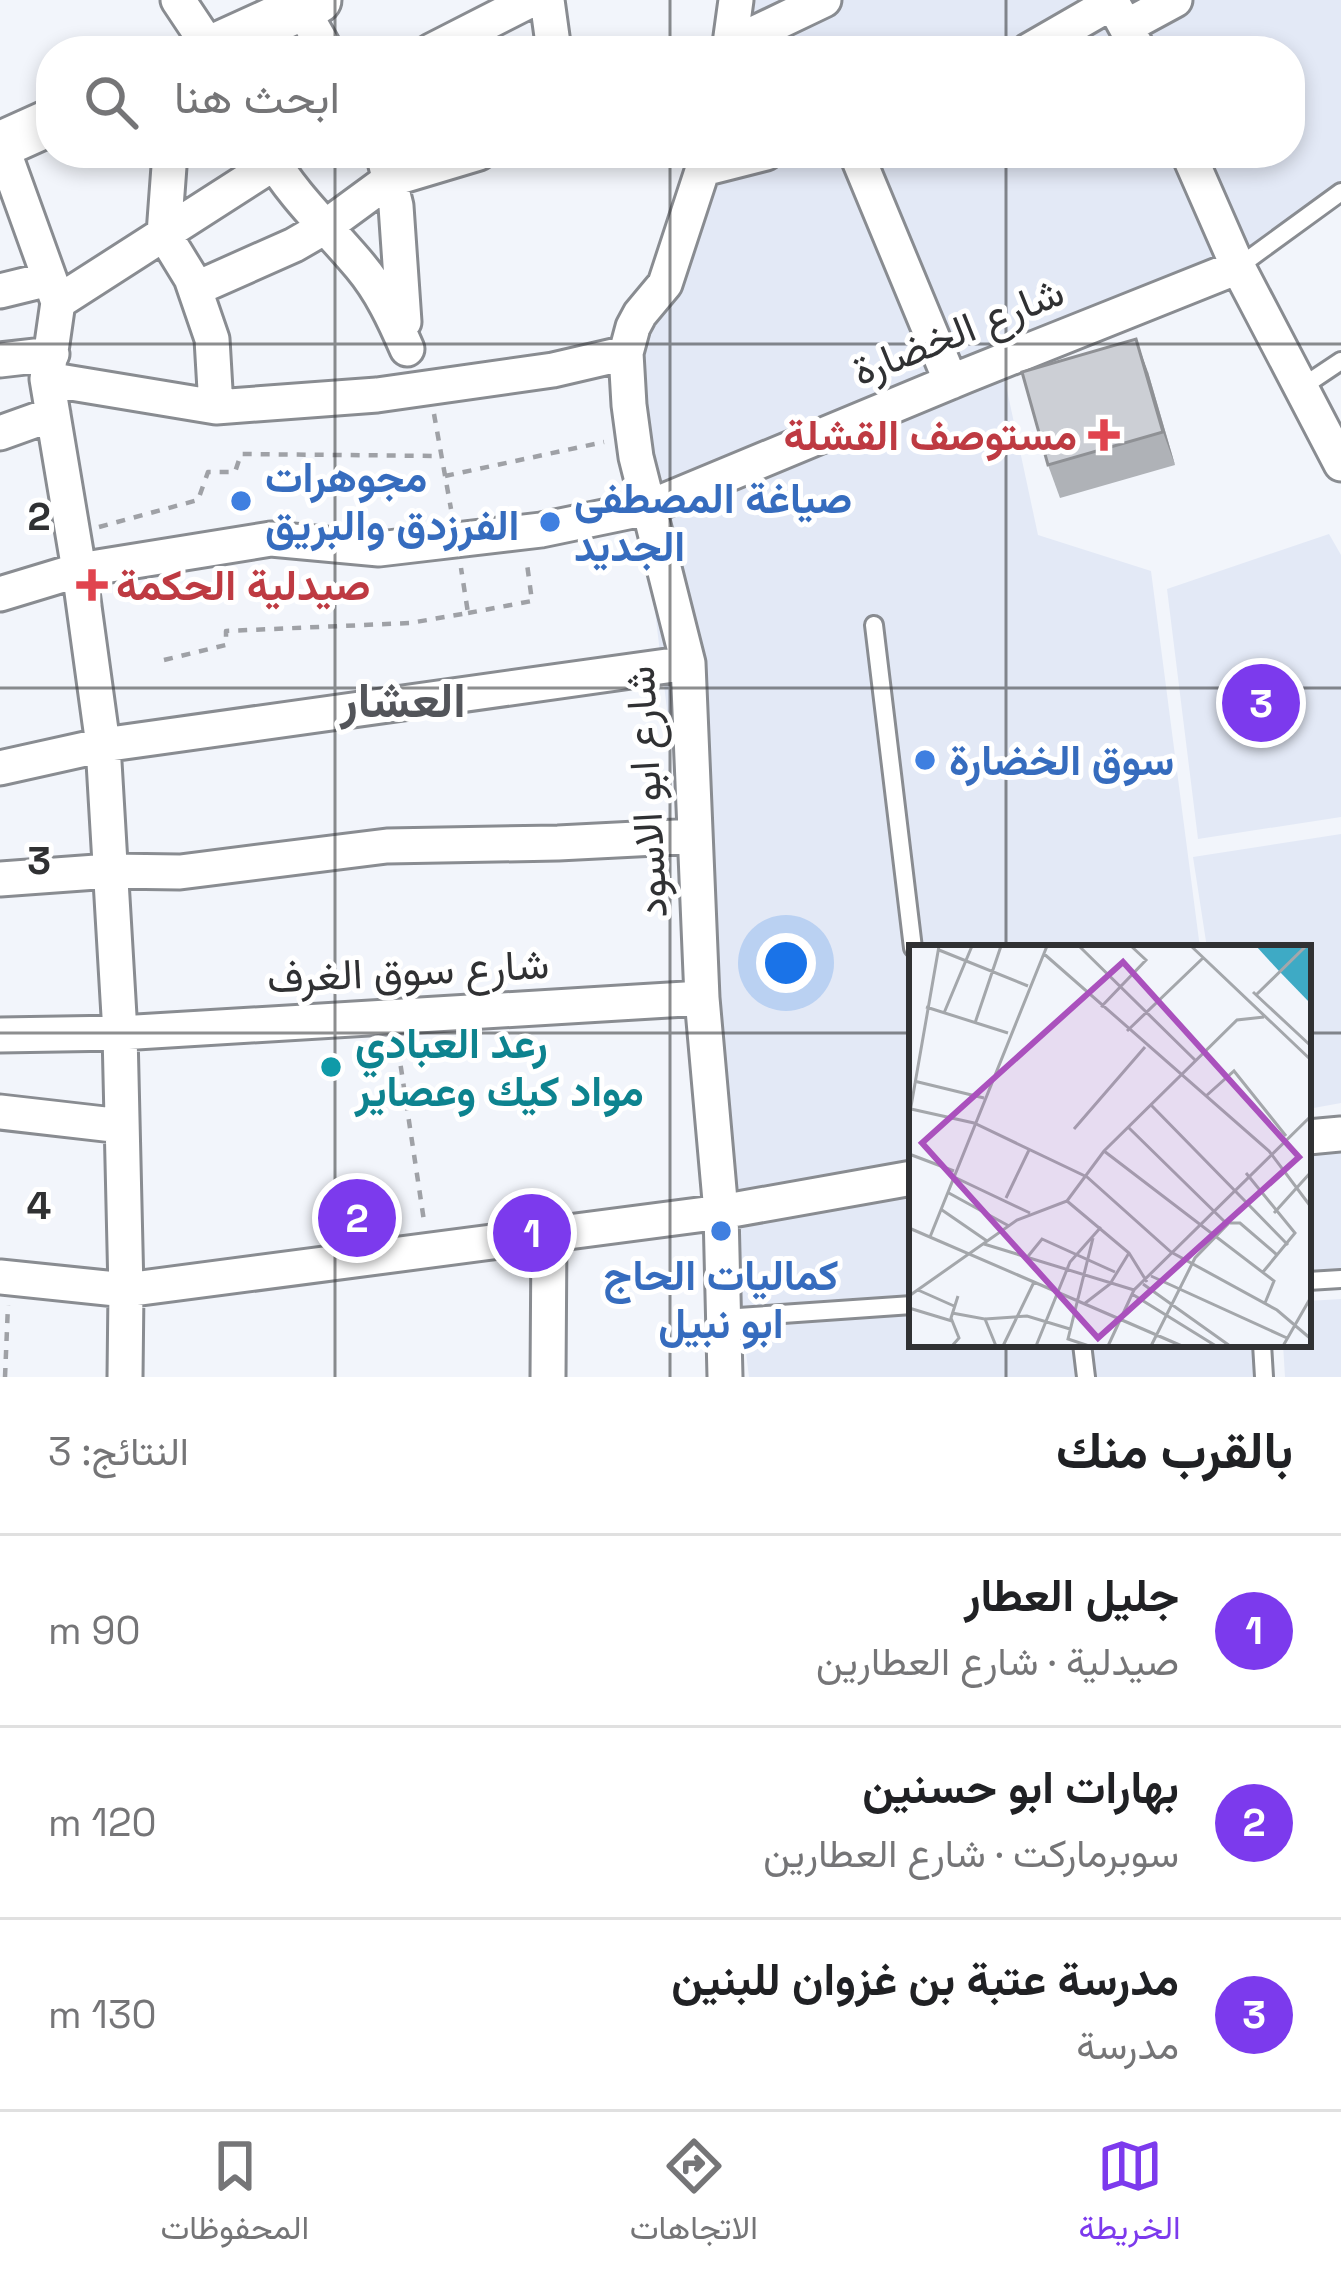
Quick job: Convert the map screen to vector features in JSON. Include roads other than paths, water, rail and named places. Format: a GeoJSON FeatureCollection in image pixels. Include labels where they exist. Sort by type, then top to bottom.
{"type":"FeatureCollection","features":[{"type":"Feature","properties":{"kind":"main road"},"geometry":{"type":"LineString","coordinates":[[239,36],[306,3]]}},
{"type":"Feature","properties":{"kind":"main road"},"geometry":{"type":"LineString","coordinates":[[1,144],[36,129]]}},
{"type":"Feature","properties":{"kind":"street"},"geometry":{"type":"LineString","coordinates":[[178,0],[201,36]]}},
{"type":"Feature","properties":{"kind":"street"},"geometry":{"type":"LineString","coordinates":[[460,36],[531,0]]}},
{"type":"Feature","properties":{"kind":"street"},"geometry":{"type":"LineString","coordinates":[[547,0],[552,36]]}},
{"type":"Feature","properties":{"kind":"street"},"geometry":{"type":"LineString","coordinates":[[731,36],[736,0]]}},
{"type":"Feature","properties":{"kind":"street"},"geometry":{"type":"LineString","coordinates":[[753,36],[824,0]]}},
{"type":"Feature","properties":{"kind":"street"},"geometry":{"type":"LineString","coordinates":[[1074,36],[1175,0]]}},
{"type":"Feature","properties":{"kind":"street"},"geometry":{"type":"LineString","coordinates":[[306,3],[320,36]]}},
{"type":"Feature","properties":{"kind":"street"},"geometry":{"type":"LineString","coordinates":[[1,144],[54,291],[53,414],[103,746],[120,1033],[125,1377]]}},
{"type":"Feature","properties":{"kind":"street"},"geometry":{"type":"LineString","coordinates":[[169,168],[164,234],[195,289],[212,339],[216,406]]}},
{"type":"Feature","properties":{"kind":"street"},"geometry":{"type":"LineString","coordinates":[[0,291],[54,291],[164,234],[260,168]]}},
{"type":"Feature","properties":{"kind":"street"},"geometry":{"type":"LineString","coordinates":[[286,168],[325,227],[386,302],[420,389]]}},
{"type":"Feature","properties":{"kind":"street"},"geometry":{"type":"LineString","coordinates":[[195,289],[325,227],[384,168]]}},
{"type":"Feature","properties":{"kind":"street"},"geometry":{"type":"LineString","coordinates":[[386,168],[396,206],[407,349]]}},
{"type":"Feature","properties":{"kind":"street"},"geometry":{"type":"LineString","coordinates":[[0,360],[216,406],[420,389],[553,370],[626,353],[640,314],[665,284],[704,168]]}},
{"type":"Feature","properties":{"kind":"street"},"geometry":{"type":"LineString","coordinates":[[862,168],[951,382]]}},
{"type":"Feature","properties":{"kind":"street"},"geometry":{"type":"LineString","coordinates":[[1195,168],[1238,267],[1341,464]]}},
{"type":"Feature","properties":{"kind":"street","name":"شارع الخضارة"},"geometry":{"type":"LineString","coordinates":[[0,594],[79,570],[271,539],[379,549],[523,532],[647,508],[1238,267]]}},
{"type":"Feature","properties":{"kind":"street","name":"شارع ابو الاسود"},"geometry":{"type":"LineString","coordinates":[[626,353],[633,435],[647,508],[688,663],[702,998],[722,1212],[725,1377]]}},
{"type":"Feature","properties":{"kind":"street"},"geometry":{"type":"LineString","coordinates":[[0,433],[53,414]]}},
{"type":"Feature","properties":{"kind":"street"},"geometry":{"type":"LineString","coordinates":[[0,768],[103,746],[688,663]]}},
{"type":"Feature","properties":{"kind":"street"},"geometry":{"type":"LineString","coordinates":[[0,879],[110,871],[180,872],[387,846],[695,836]]}},
{"type":"Feature","properties":{"kind":"street","name":"شارع سوق الغرف"},"geometry":{"type":"LineString","coordinates":[[0,1035],[120,1033],[702,998]]}},
{"type":"Feature","properties":{"kind":"street"},"geometry":{"type":"LineString","coordinates":[[0,1112],[122,1126]]}},
{"type":"Feature","properties":{"kind":"street"},"geometry":{"type":"LineString","coordinates":[[1311,1137],[1341,1134]]}},
{"type":"Feature","properties":{"kind":"street"},"geometry":{"type":"LineString","coordinates":[[5,1278],[126,1290],[722,1212],[909,1179]]}},
{"type":"Feature","properties":{"kind":"street"},"geometry":{"type":"LineString","coordinates":[[548,1377],[549,1234]]}},
{"type":"Feature","properties":{"kind":"lane"},"geometry":{"type":"LineString","coordinates":[[1238,267],[1341,192]]}},
{"type":"Feature","properties":{"kind":"lane"},"geometry":{"type":"LineString","coordinates":[[1301,387],[1341,361]]}},
{"type":"Feature","properties":{"kind":"lane"},"geometry":{"type":"LineString","coordinates":[[874,625],[913,945]]}},
{"type":"Feature","properties":{"kind":"lane"},"geometry":{"type":"LineString","coordinates":[[1311,1281],[1341,1279]]}},
{"type":"Feature","properties":{"kind":"lane"},"geometry":{"type":"LineString","coordinates":[[724,1318],[909,1305]]}},
{"type":"Feature","properties":{"kind":"lane"},"geometry":{"type":"LineString","coordinates":[[1082,1347],[1086,1377]]}},
{"type":"Feature","properties":{"kind":"lane"},"geometry":{"type":"LineString","coordinates":[[1262,1347],[1264,1377]]}},
{"type":"Feature","properties":{"kind":"place","name":"مستوصف القشلة"},"geometry":{"type":"Point","coordinates":[1104,435]}},
{"type":"Feature","properties":{"kind":"place","name":"مجوهرات الفرزدق والبريق"},"geometry":{"type":"Point","coordinates":[241,501]}},
{"type":"Feature","properties":{"kind":"place","name":"صياغة المصطفى الجديد"},"geometry":{"type":"Point","coordinates":[550,522]}},
{"type":"Feature","properties":{"kind":"place","name":"صيدلية الحكمة"},"geometry":{"type":"Point","coordinates":[92,585]}},
{"type":"Feature","properties":{"kind":"place","name":"مدرسة عتبة بن غزوان للبنين"},"geometry":{"type":"Point","coordinates":[1261,703]}},
{"type":"Feature","properties":{"kind":"place","name":"سوق الخضارة"},"geometry":{"type":"Point","coordinates":[925,760]}},
{"type":"Feature","properties":{"kind":"place","name":"رعد العبادي مواد كيك وعصاير"},"geometry":{"type":"Point","coordinates":[331,1067]}},
{"type":"Feature","properties":{"kind":"place","name":"بهارات ابو حسنين"},"geometry":{"type":"Point","coordinates":[357,1218]}},
{"type":"Feature","properties":{"kind":"place","name":"كماليات الحاج ابو نبيل"},"geometry":{"type":"Point","coordinates":[721,1231]}},
{"type":"Feature","properties":{"kind":"place","name":"جليل العطار"},"geometry":{"type":"Point","coordinates":[532,1233]}},
{"type":"Feature","properties":{"kind":"district","name":"العشار"},"geometry":{"type":"Point","coordinates":[403,700]}}]}
